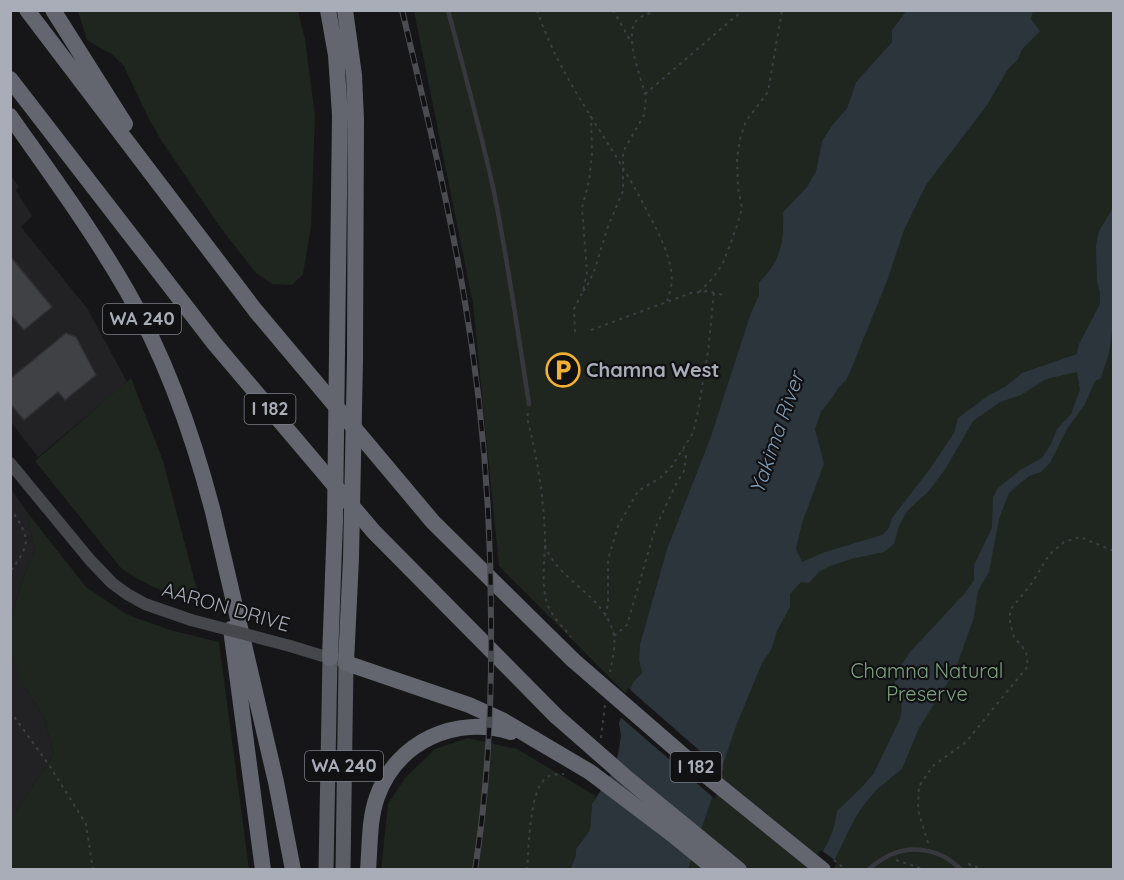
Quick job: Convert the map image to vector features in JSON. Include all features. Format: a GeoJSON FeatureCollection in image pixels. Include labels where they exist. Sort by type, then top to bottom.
{"type":"FeatureCollection","features":[{"type":"Feature","properties":{"kind":"highway","name":"I 182"},"geometry":{"type":"LineString","coordinates":[[27,10],[255,310],[433,522],[573,660],[708,777],[823,870]]}},
{"type":"Feature","properties":{"kind":"highway"},"geometry":{"type":"LineString","coordinates":[[53,10],[166,192]]}},
{"type":"Feature","properties":{"kind":"highway"},"geometry":{"type":"LineString","coordinates":[[328,10],[336,55],[340,115],[337,352],[343,558]]}},
{"type":"Feature","properties":{"kind":"highway","name":"WA 240"},"geometry":{"type":"LineString","coordinates":[[343,870],[338,661],[355,359],[356,119],[353,64],[345,10]]}},
{"type":"Feature","properties":{"kind":"highway","name":"I 182"},"geometry":{"type":"LineString","coordinates":[[10,79],[214,343],[374,532],[556,716],[628,780],[739,870]]}},
{"type":"Feature","properties":{"kind":"highway","name":"WA 240"},"geometry":{"type":"LineString","coordinates":[[10,116],[89,229],[127,291],[160,354],[192,436],[222,548],[282,810],[292,870]]}},
{"type":"Feature","properties":{"kind":"highway"},"geometry":{"type":"LineString","coordinates":[[222,548],[263,870]]}},
{"type":"Feature","properties":{"kind":"highway"},"geometry":{"type":"LineString","coordinates":[[326,870],[338,661],[469,705],[502,720],[590,772],[716,870]]}},
{"type":"Feature","properties":{"kind":"highway"},"geometry":{"type":"LineString","coordinates":[[368,870],[372,823],[376,800],[383,781],[416,744],[442,731],[474,726],[499,728],[534,739]]}},
{"type":"Feature","properties":{"kind":"main road","name":"AARON DRIVE"},"geometry":{"type":"LineString","coordinates":[[10,463],[90,560],[112,583],[127,594],[145,604],[191,620],[338,661]]}},
{"type":"Feature","properties":{"kind":"lane"},"geometry":{"type":"LineString","coordinates":[[448,10],[476,114],[494,194],[509,272],[529,404]]}},
{"type":"Feature","properties":{"kind":"lane"},"geometry":{"type":"LineString","coordinates":[[868,870],[886,855],[911,848],[943,856],[962,870]]}},
{"type":"Feature","properties":{"kind":"path"},"geometry":{"type":"LineString","coordinates":[[537,10],[549,41],[575,90],[622,164],[665,246],[672,271],[672,286],[667,301]]}},
{"type":"Feature","properties":{"kind":"path"},"geometry":{"type":"LineString","coordinates":[[575,332],[574,309],[595,269],[607,229],[623,191],[623,152],[644,115],[646,106],[645,94],[630,40],[613,10]]}},
{"type":"Feature","properties":{"kind":"path"},"geometry":{"type":"LineString","coordinates":[[630,40],[631,28],[637,20],[655,10]]}},
{"type":"Feature","properties":{"kind":"path"},"geometry":{"type":"LineString","coordinates":[[645,94],[648,89],[743,10]]}},
{"type":"Feature","properties":{"kind":"path"},"geometry":{"type":"LineString","coordinates":[[699,292],[713,278],[723,263],[737,226],[742,208],[738,189],[737,158],[740,139],[746,121],[768,92],[782,10]]}},
{"type":"Feature","properties":{"kind":"path"},"geometry":{"type":"LineString","coordinates":[[583,291],[587,272],[582,208],[589,181],[592,154],[591,114]]}},
{"type":"Feature","properties":{"kind":"path"},"geometry":{"type":"LineString","coordinates":[[591,330],[667,301],[699,292],[714,292],[723,295]]}},
{"type":"Feature","properties":{"kind":"path"},"geometry":{"type":"LineString","coordinates":[[605,616],[608,604],[608,560],[618,526],[638,491],[660,478],[683,450],[693,433],[708,352],[714,292]]}},
{"type":"Feature","properties":{"kind":"path"},"geometry":{"type":"LineString","coordinates":[[529,404],[527,418],[538,465],[545,545],[543,573],[547,602],[553,616],[573,639]]}},
{"type":"Feature","properties":{"kind":"path"},"geometry":{"type":"LineString","coordinates":[[614,636],[627,625],[655,529],[684,471],[686,458],[683,450]]}},
{"type":"Feature","properties":{"kind":"path"},"geometry":{"type":"LineString","coordinates":[[10,508],[26,532],[27,545],[21,558],[10,572]]}},
{"type":"Feature","properties":{"kind":"path"},"geometry":{"type":"LineString","coordinates":[[930,853],[918,810],[919,786],[933,766],[966,742],[1029,666],[1026,651],[1014,637],[1010,623],[1010,610],[1032,583],[1049,555],[1064,542],[1080,537],[1113,551]]}},
{"type":"Feature","properties":{"kind":"path"},"geometry":{"type":"LineString","coordinates":[[545,545],[548,554],[560,569],[591,598],[605,616],[614,636],[609,675]]}},
{"type":"Feature","properties":{"kind":"path"},"geometry":{"type":"LineString","coordinates":[[600,740],[606,696]]}},
{"type":"Feature","properties":{"kind":"path"},"geometry":{"type":"LineString","coordinates":[[10,711],[49,765],[86,824],[93,870]]}},
{"type":"Feature","properties":{"kind":"path"},"geometry":{"type":"LineString","coordinates":[[526,870],[538,788],[544,779],[551,775],[566,774]]}},
{"type":"Feature","properties":{"kind":"path"},"geometry":{"type":"LineString","coordinates":[[886,855],[926,870]]}},
{"type":"Feature","properties":{"kind":"shaded area"},"geometry":{"type":"Polygon","coordinates":[[[10,174],[19,187],[16,190],[32,216],[21,227],[87,308],[127,382],[38,457],[11,422],[10,174]]]}},
{"type":"Feature","properties":{"kind":"shaded area"},"geometry":{"type":"Polygon","coordinates":[[[11,489],[27,512],[35,552],[26,570],[11,618],[11,489]]]}},
{"type":"Feature","properties":{"kind":"shaded area"},"geometry":{"type":"Polygon","coordinates":[[[11,618],[24,686],[44,717],[54,754],[11,819],[11,618]]]}},
{"type":"Feature","properties":{"kind":"green space"},"geometry":{"type":"Polygon","coordinates":[[[78,11],[298,11],[305,39],[315,116],[311,227],[303,274],[292,285],[272,284],[256,273],[220,227],[161,140],[124,66],[113,55],[87,40],[78,11]]]}},
{"type":"Feature","properties":{"kind":"green space"},"geometry":{"type":"Polygon","coordinates":[[[414,11],[906,11],[892,30],[892,42],[856,82],[847,108],[822,141],[816,171],[807,187],[783,212],[780,250],[777,259],[759,282],[759,295],[711,436],[667,549],[640,644],[639,660],[642,673],[633,682],[628,696],[499,566],[473,304],[414,11]]]}},
{"type":"Feature","properties":{"kind":"green space","name":"Chamna Natural Preserve"},"geometry":{"type":"Polygon","coordinates":[[[1009,11],[1113,11],[1113,869],[669,870],[804,447],[912,177],[1009,11]]]}},
{"type":"Feature","properties":{"kind":"green space"},"geometry":{"type":"Polygon","coordinates":[[[131,378],[163,461],[201,605],[150,585],[121,568],[35,461],[131,378]]]}},
{"type":"Feature","properties":{"kind":"green space"},"geometry":{"type":"Polygon","coordinates":[[[27,512],[86,587],[128,615],[170,630],[219,642],[249,869],[11,869],[11,819],[54,754],[44,717],[24,686],[11,652],[11,618],[26,570],[35,552],[27,512]]]}},
{"type":"Feature","properties":{"kind":"green space"},"geometry":{"type":"Polygon","coordinates":[[[468,738],[517,749],[596,796],[592,804],[590,830],[576,849],[570,869],[381,870],[388,804],[405,778],[435,749],[468,738]]]}},
{"type":"Feature","properties":{"kind":"water","name":"Yakima River"},"geometry":{"type":"Polygon","coordinates":[[[906,11],[1033,11],[1031,19],[1040,31],[1022,49],[1018,59],[1008,69],[987,105],[926,185],[904,230],[887,281],[850,372],[821,412],[815,429],[824,464],[802,523],[796,549],[802,562],[825,552],[882,535],[954,433],[958,418],[1022,373],[1077,354],[1079,344],[1100,304],[1096,247],[1099,231],[1113,208],[1113,324],[1109,353],[1101,378],[1095,381],[1085,404],[1067,429],[1050,463],[1041,472],[1029,476],[1009,493],[999,519],[989,572],[978,591],[974,617],[955,671],[919,728],[902,769],[876,790],[863,806],[830,869],[811,869],[828,842],[834,828],[837,811],[874,773],[899,721],[901,704],[893,689],[899,669],[910,652],[965,593],[974,580],[974,565],[992,528],[993,497],[998,488],[1020,470],[1042,458],[1057,429],[1071,414],[1080,390],[1077,372],[1046,379],[1021,395],[1000,402],[973,421],[946,468],[929,491],[908,510],[899,526],[894,544],[884,552],[830,566],[819,572],[809,583],[801,582],[790,594],[790,607],[777,631],[771,650],[762,663],[736,726],[688,869],[570,870],[576,849],[590,830],[592,804],[612,773],[621,736],[619,723],[633,682],[642,673],[639,660],[640,644],[667,549],[711,436],[759,295],[759,282],[777,259],[782,242],[783,212],[807,187],[816,171],[822,141],[847,108],[856,82],[892,42],[892,30],[906,11]]]}},
{"type":"Feature","properties":{"kind":"pier"},"geometry":{"type":"Polygon","coordinates":[[[628,688],[724,772],[715,799],[618,715],[628,688]]]}},
{"type":"Feature","properties":{"kind":"pier"},"geometry":{"type":"Polygon","coordinates":[[[821,850],[837,862],[833,870],[808,869],[821,850]]]}},
{"type":"Feature","properties":{"kind":"building"},"geometry":{"type":"Polygon","coordinates":[[[10,256],[52,307],[24,330],[10,314],[10,256]]]}},
{"type":"Feature","properties":{"kind":"building"},"geometry":{"type":"Polygon","coordinates":[[[66,333],[76,337],[96,375],[65,400],[58,392],[24,420],[10,404],[10,379],[66,333]]]}},
{"type":"Feature","properties":{"kind":"railway"},"geometry":{"type":"LineString","coordinates":[[402,10],[457,255],[470,331],[484,455],[491,579],[491,683],[486,777],[475,870]]}},
{"type":"Feature","properties":{"kind":"place","name":"Chamna West"},"geometry":{"type":"Point","coordinates":[563,370]}}]}
